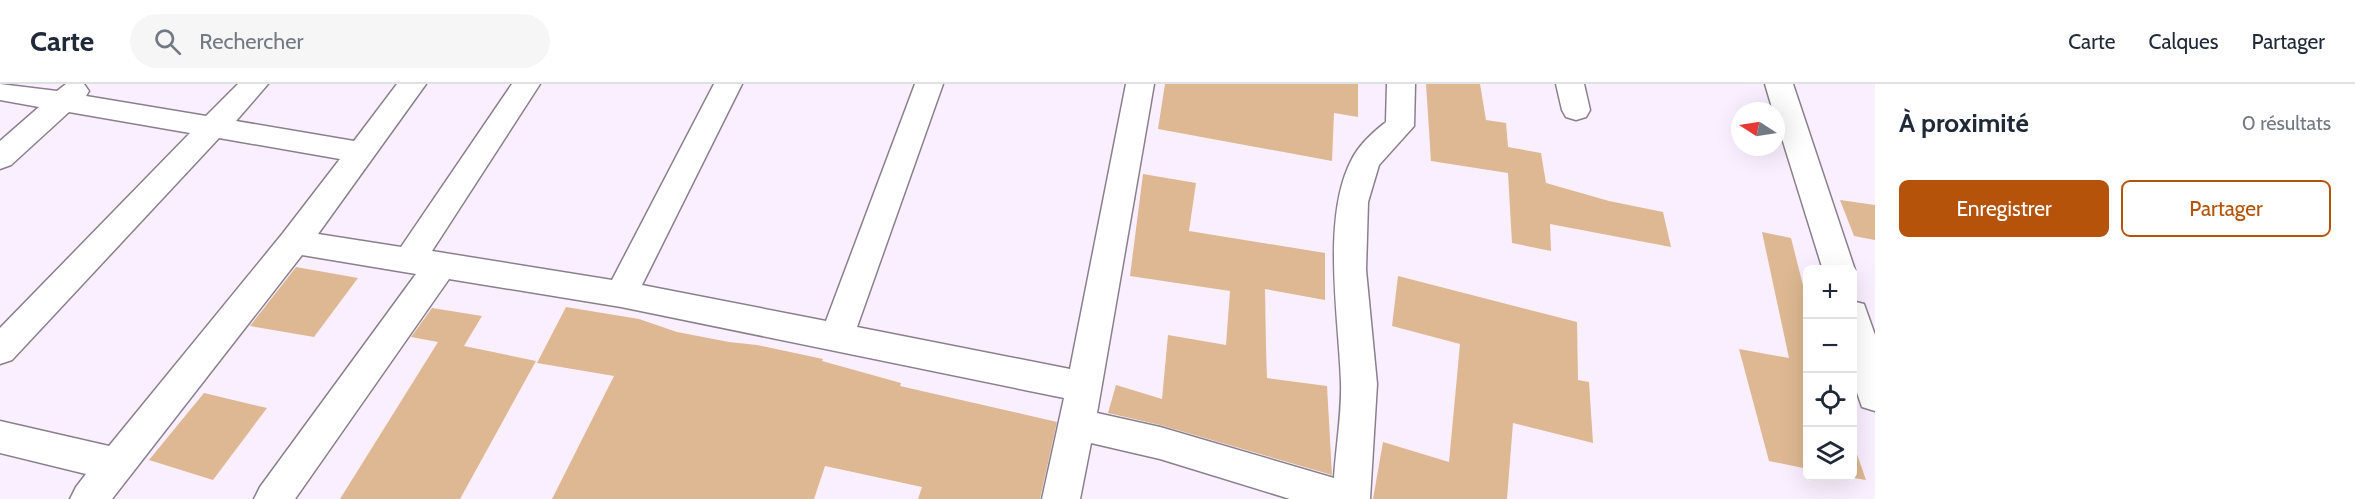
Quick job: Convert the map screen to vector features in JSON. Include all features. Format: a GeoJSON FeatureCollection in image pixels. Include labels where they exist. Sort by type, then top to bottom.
{"type":"FeatureCollection","features":[{"type":"Feature","properties":{"kind":"street"},"geometry":{"type":"LineString","coordinates":[[0,350],[255,84]]}},
{"type":"Feature","properties":{"kind":"street"},"geometry":{"type":"LineString","coordinates":[[89,499],[294,242],[412,84]]}},
{"type":"Feature","properties":{"kind":"street"},"geometry":{"type":"LineString","coordinates":[[273,499],[425,263],[526,84]]}},
{"type":"Feature","properties":{"kind":"street"},"geometry":{"type":"LineString","coordinates":[[621,294],[728,84]]}},
{"type":"Feature","properties":{"kind":"street"},"geometry":{"type":"LineString","coordinates":[[837,336],[929,84]]}},
{"type":"Feature","properties":{"kind":"street"},"geometry":{"type":"LineString","coordinates":[[1061,499],[1140,84]]}},
{"type":"Feature","properties":{"kind":"street"},"geometry":{"type":"LineString","coordinates":[[1077,424],[1160,443],[1349,499],[1359,384],[1350,270],[1353,202],[1365,162],[1385,138],[1400,126],[1401,84]]}},
{"type":"Feature","properties":{"kind":"street"},"geometry":{"type":"LineString","coordinates":[[1779,84],[1837,265]]}},
{"type":"Feature","properties":{"kind":"street"},"geometry":{"type":"LineString","coordinates":[[0,91],[73,93],[215,126],[360,152]]}},
{"type":"Feature","properties":{"kind":"street"},"geometry":{"type":"LineString","coordinates":[[0,158],[73,93]]}},
{"type":"Feature","properties":{"kind":"street"},"geometry":{"type":"LineString","coordinates":[[294,242],[621,294],[1084,387]]}},
{"type":"Feature","properties":{"kind":"street"},"geometry":{"type":"LineString","coordinates":[[1853,319],[1875,396]]}},
{"type":"Feature","properties":{"kind":"street"},"geometry":{"type":"LineString","coordinates":[[0,437],[116,464]]}},
{"type":"Feature","properties":{"kind":"building"},"geometry":{"type":"Polygon","coordinates":[[[1165,84],[1358,84],[1358,117],[1334,113],[1332,161],[1158,129],[1165,84]]]}},
{"type":"Feature","properties":{"kind":"building"},"geometry":{"type":"Polygon","coordinates":[[[1426,84],[1480,84],[1486,120],[1506,123],[1508,147],[1541,153],[1546,183],[1609,201],[1663,212],[1671,247],[1550,224],[1551,251],[1512,243],[1508,173],[1431,161],[1426,84]]]}},
{"type":"Feature","properties":{"kind":"building"},"geometry":{"type":"Polygon","coordinates":[[[1143,174],[1196,183],[1189,231],[1325,253],[1325,300],[1265,289],[1266,348],[1267,378],[1327,386],[1332,475],[1160,425],[1108,413],[1116,385],[1162,399],[1168,335],[1226,345],[1230,291],[1130,276],[1143,174]]]}},
{"type":"Feature","properties":{"kind":"building"},"geometry":{"type":"Polygon","coordinates":[[[1840,200],[1875,205],[1875,240],[1854,236],[1840,200]]]}},
{"type":"Feature","properties":{"kind":"building"},"geometry":{"type":"Polygon","coordinates":[[[1762,232],[1791,238],[1803,285],[1803,468],[1769,461],[1739,349],[1789,358],[1762,232]]]}},
{"type":"Feature","properties":{"kind":"building"},"geometry":{"type":"Polygon","coordinates":[[[296,267],[358,278],[314,337],[250,326],[296,267]]]}},
{"type":"Feature","properties":{"kind":"building"},"geometry":{"type":"Polygon","coordinates":[[[1398,276],[1577,322],[1578,380],[1589,382],[1593,443],[1513,423],[1507,499],[1373,499],[1383,442],[1449,462],[1460,344],[1392,326],[1398,276]]]}},
{"type":"Feature","properties":{"kind":"building"},"geometry":{"type":"Polygon","coordinates":[[[566,307],[639,319],[677,332],[823,359],[822,361],[901,383],[900,386],[1057,422],[1040,499],[918,499],[922,487],[825,466],[814,499],[552,499],[614,376],[537,363],[566,307]]]}},
{"type":"Feature","properties":{"kind":"building"},"geometry":{"type":"Polygon","coordinates":[[[432,308],[482,316],[464,346],[536,361],[460,499],[340,499],[438,342],[411,337],[432,308]]]}},
{"type":"Feature","properties":{"kind":"building"},"geometry":{"type":"Polygon","coordinates":[[[204,393],[267,408],[213,480],[149,460],[204,393]]]}},
{"type":"Feature","properties":{"kind":"building"},"geometry":{"type":"Polygon","coordinates":[[[1857,454],[1866,480],[1857,478],[1857,454]]]}}]}
